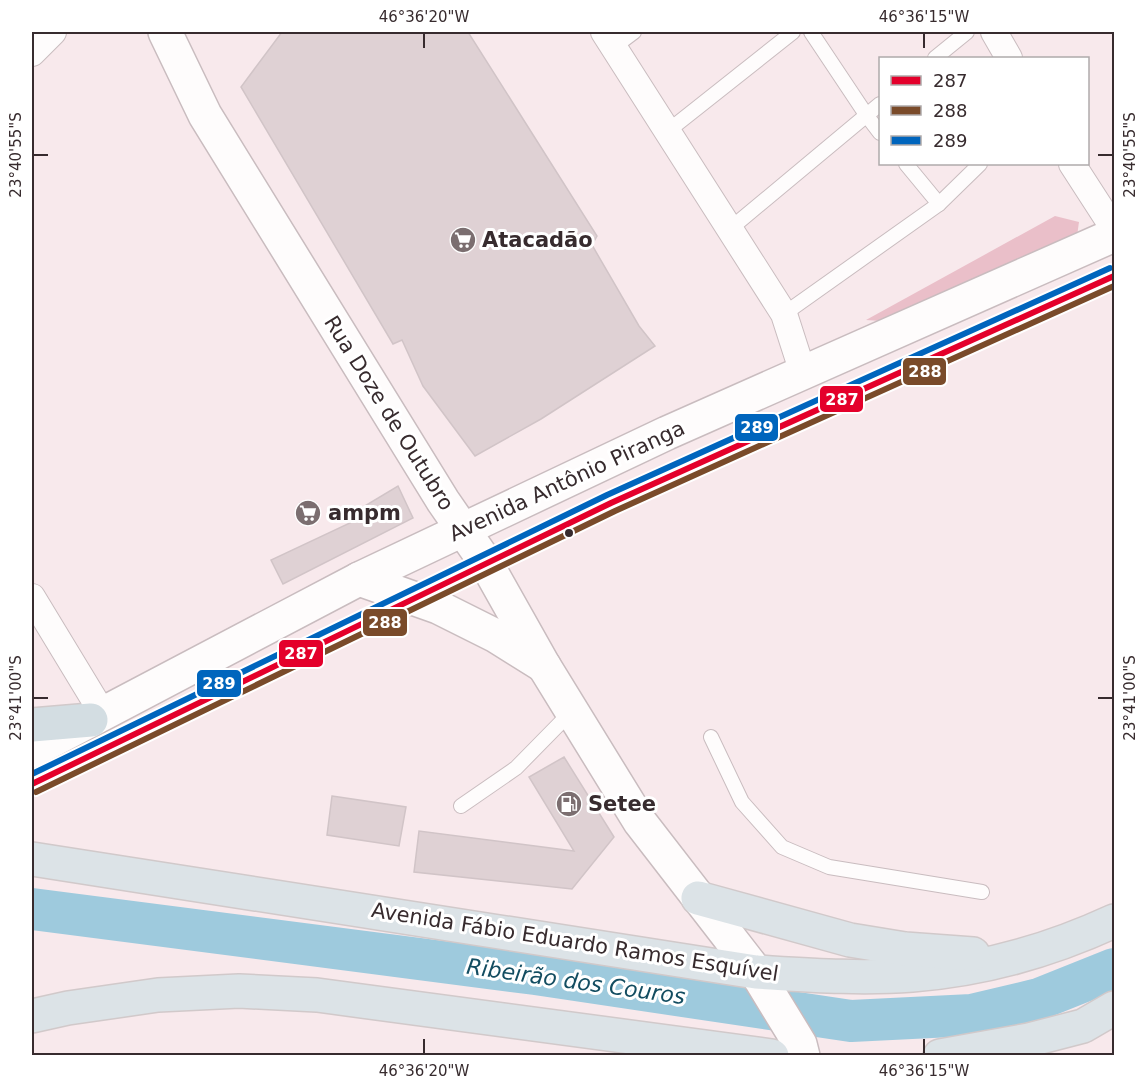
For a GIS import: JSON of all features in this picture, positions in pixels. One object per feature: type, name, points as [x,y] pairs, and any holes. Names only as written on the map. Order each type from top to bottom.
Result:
[{"type":"highway","points":[[32,725],[97,717]]},
{"type":"highway","name":"Avenida Fábio Eduardo Ramos Esquível","points":[[32,859],[760,979],[910,975],[964,969],[1017,957],[1114,921]]},
{"type":"highway","points":[[698,898],[850,940],[905,949],[1017,957]]},
{"type":"highway","points":[[32,1016],[68,1008],[158,995],[239,991],[316,995],[792,1052]]},
{"type":"highway","points":[[1025,1056],[1114,1008]]},
{"type":"highway","points":[[940,1056],[1029,1040],[1083,1026]]},
{"type":"main road","name":"Rua Doze de Outubro","points":[[165,32],[205,115],[462,531],[486,563],[544,666],[640,822],[760,979],[792,1052]]},
{"type":"main road","name":"Avenida Antônio Piranga","points":[[32,751],[359,579],[667,433],[1114,235]]},
{"type":"main road","points":[[359,579],[438,607],[496,636],[544,666]]},
{"type":"street","points":[[32,53],[53,32]]},
{"type":"street","points":[[994,32],[1008,57]]},
{"type":"street","points":[[609,40],[784,314],[804,373]]},
{"type":"street","points":[[1073,165],[1114,229]]},
{"type":"street","points":[[32,597],[97,717]]},
{"type":"lane","points":[[609,40],[634,32]]},
{"type":"lane","points":[[668,131],[793,32]]},
{"type":"lane","points":[[811,32],[879,132]]},
{"type":"lane","points":[[936,57],[967,32]]},
{"type":"lane","points":[[730,229],[879,105]]},
{"type":"lane","points":[[907,165],[939,204]]},
{"type":"lane","points":[[784,314],[939,204],[979,165]]},
{"type":"lane","points":[[32,784],[611,503],[1114,276]]},
{"type":"lane","points":[[461,806],[516,768],[572,711]]},
{"type":"lane","points":[[711,736],[742,802],[782,847],[829,867],[982,892]]},
{"type":"shaded area","points":[[1055,216],[1079,222],[1077,236],[881,321],[866,320]]},
{"type":"building","name":"Atacadão","points":[[282,32],[468,32],[597,236],[592,245],[639,326],[655,346],[541,419],[475,456],[423,386],[402,340],[393,344],[241,87]]},
{"type":"building","points":[[398,486],[413,518],[283,584],[271,560],[367,515],[363,507]]},
{"type":"building","name":"Setee","points":[[564,757],[614,837],[572,889],[414,872],[419,831],[574,851],[529,777]]},
{"type":"building","points":[[332,796],[406,807],[399,846],[327,835]]},
{"type":"waterway","name":"Ribeirão dos Couros","points":[[32,909],[535,974],[851,1021],[972,1015],[1039,999],[1114,969]]},
{"type":"transit line","name":"289","points":[[32,774],[607,495],[1110,268]]},
{"type":"transit line","name":"287","points":[[32,784],[611,503],[1114,276]]},
{"type":"transit line","name":"288","points":[[36,792],[615,511],[1114,286]]},
{"type":"place","name":"Atacadão","points":[[463,240]]},
{"type":"place","name":"ampm","points":[[308,513]]},
{"type":"place","name":"Setee","points":[[569,804]]}]
